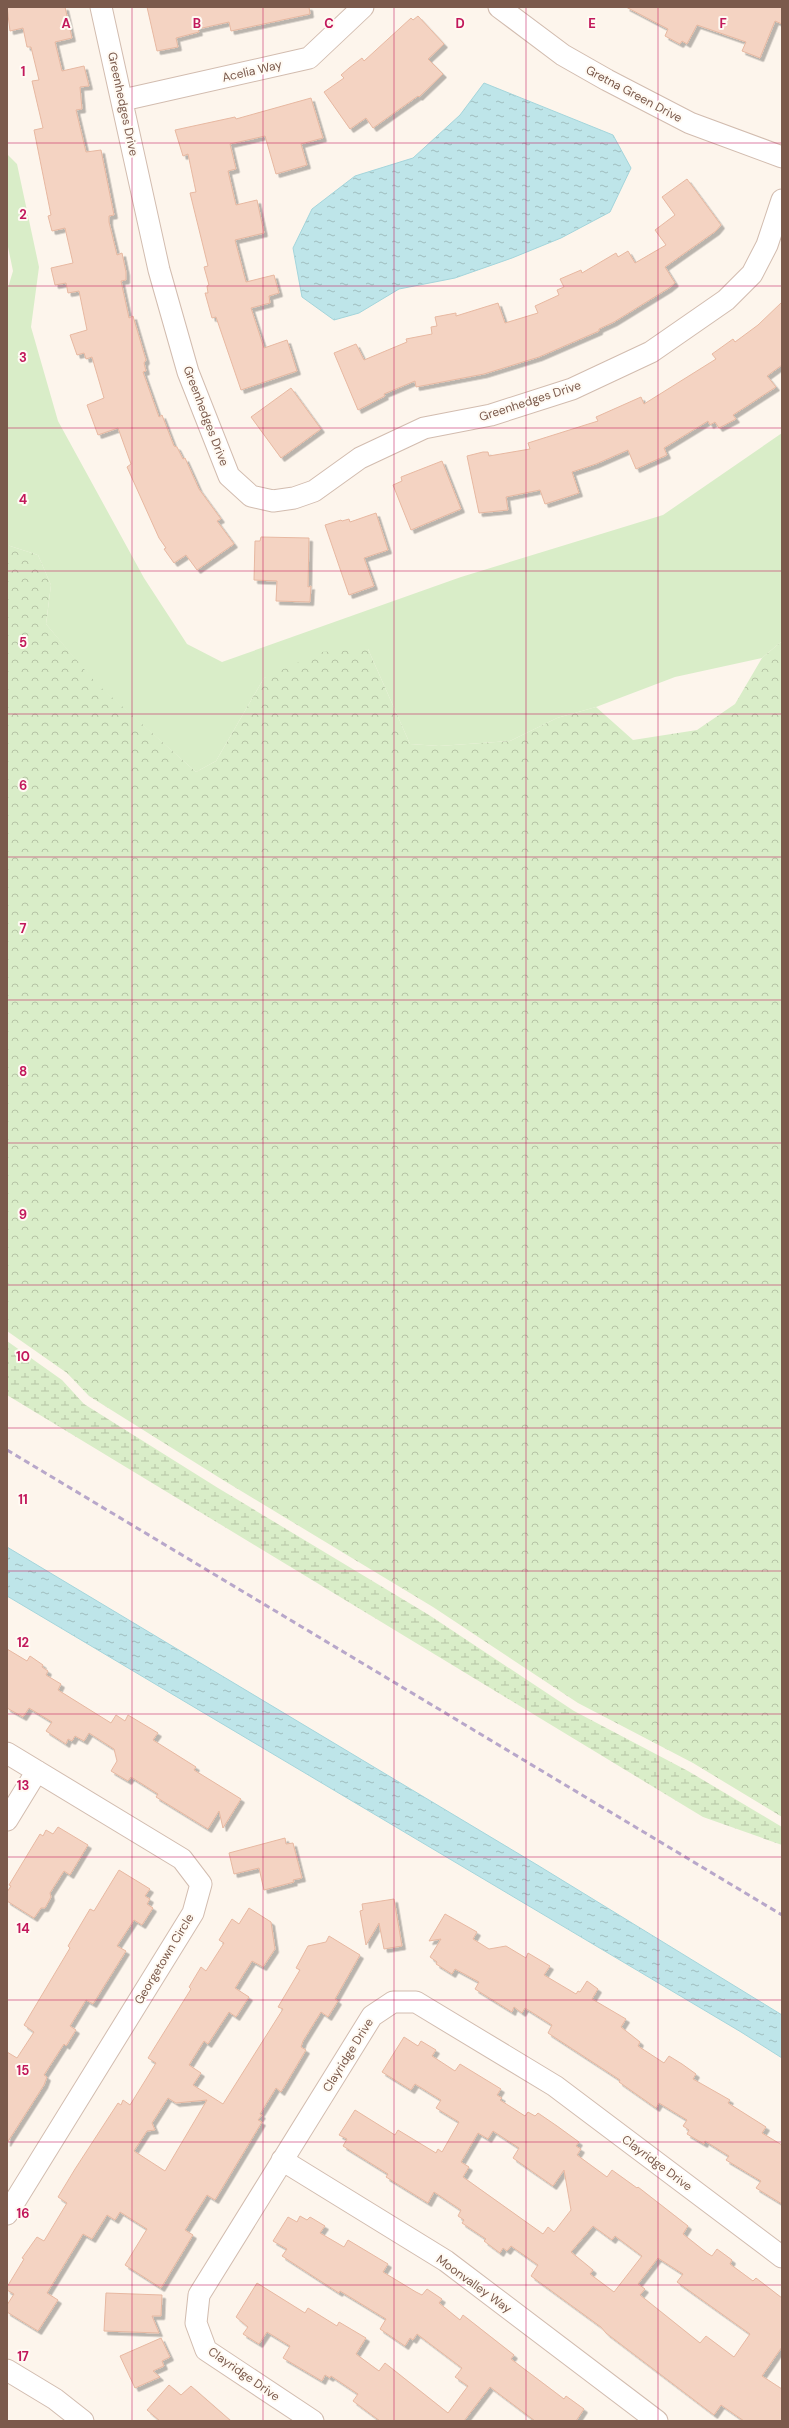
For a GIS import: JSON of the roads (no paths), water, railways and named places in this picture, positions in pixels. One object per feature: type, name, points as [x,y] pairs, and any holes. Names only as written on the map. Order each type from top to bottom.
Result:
[{"type":"street","name":"Greenhedges Drive","points":[[101,7],[123,100],[159,270],[188,372],[229,476],[251,496],[273,501],[294,498],[314,491],[360,458],[424,428],[491,416],[572,389],[651,352],[726,300],[752,274],[768,244],[782,200]]},
{"type":"street","name":"Acelia Way","points":[[123,100],[309,58],[363,7]]},
{"type":"street","name":"Gretna Green Drive","points":[[499,7],[563,55],[607,80],[690,123],[782,157]]},
{"type":"street","name":"Georgetown Circle","points":[[7,1753],[182,1860],[201,1884],[193,1913],[8,2212]]},
{"type":"street","points":[[7,1820],[37,1771]]},
{"type":"street","name":"Clayridge Drive","points":[[313,2421],[206,2350],[196,2323],[199,2295],[372,2016],[393,2002],[416,2002],[555,2086],[782,2257]]},
{"type":"street","name":"Moonvalley Way","points":[[282,2160],[446,2261],[657,2421]]},
{"type":"street","points":[[7,2370],[55,2399],[83,2421]]},
{"type":"water","points":[[484,83],[613,135],[631,168],[610,212],[561,238],[512,258],[455,278],[399,289],[359,313],[334,320],[302,297],[293,248],[312,209],[355,176],[413,158],[460,115]]},
{"type":"water","points":[[7,1547],[539,1866],[782,2015],[782,2058],[741,2032],[7,1596]]},
{"type":"railway","points":[[7,1450],[782,1915]]}]
